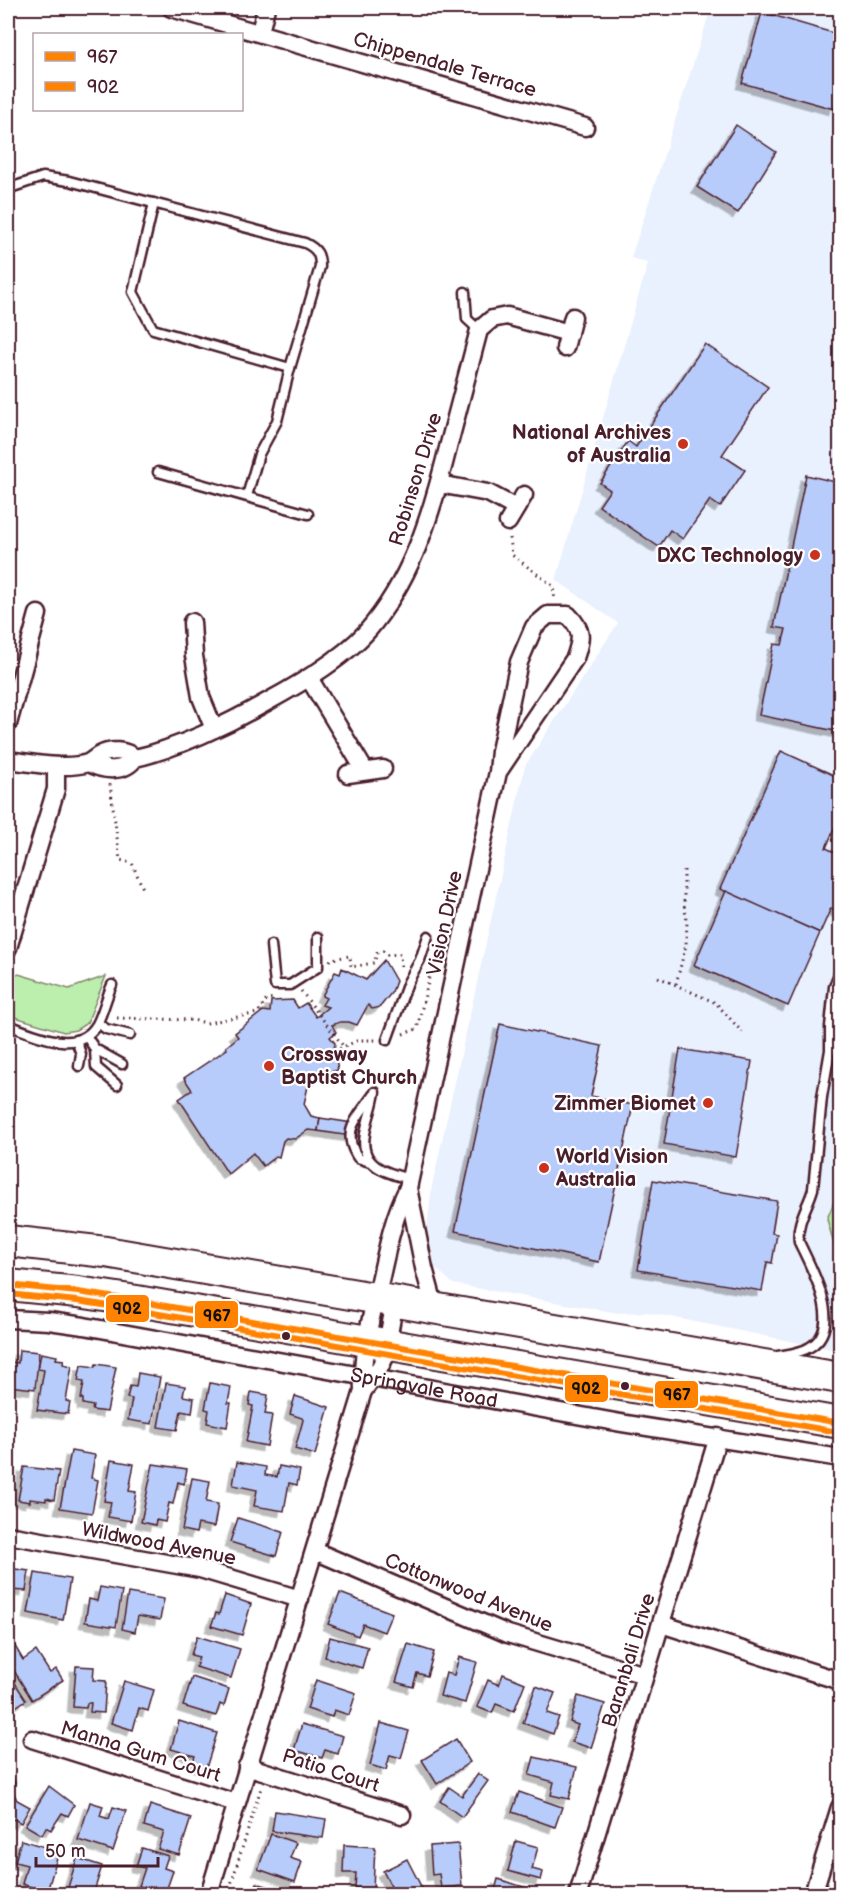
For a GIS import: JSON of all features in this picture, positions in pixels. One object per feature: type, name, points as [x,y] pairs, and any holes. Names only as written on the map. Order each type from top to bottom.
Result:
[{"type":"highway","points":[[8,1241],[106,1252],[840,1378]]},
{"type":"highway","name":"Springvale Road","points":[[8,1285],[126,1300],[840,1423]]},
{"type":"street","name":"Chippendale Terrace","points":[[171,8],[585,127]]},
{"type":"street","points":[[260,32],[266,8]]},
{"type":"street","points":[[485,324],[507,316],[569,332]]},
{"type":"street","name":"Robinson Drive","points":[[8,760],[56,765],[89,763],[99,768],[116,768],[132,763],[135,758],[151,754],[234,720],[309,678],[373,625],[395,592],[417,552],[485,324]]},
{"type":"street","points":[[439,484],[488,493],[516,508]]},
{"type":"street","points":[[8,724],[38,614]]},
{"type":"street","name":"Vision Drive","points":[[209,1894],[377,1343],[399,1204],[409,1183],[498,772],[500,751],[519,662],[534,627],[549,615],[568,615],[578,625],[581,642],[575,658],[498,772]]},
{"type":"street","points":[[192,622],[194,656],[201,697],[214,729]]},
{"type":"street","points":[[309,678],[356,772],[383,769]]},
{"type":"street","points":[[8,948],[56,789],[56,765]]},
{"type":"street","name":"Vision Drive","points":[[409,1183],[424,1268],[435,1308]]},
{"type":"street","name":"Springvale Road","points":[[8,1319],[84,1326],[366,1382],[840,1458]]},
{"type":"street","name":"Baranbali Drive","points":[[578,1894],[718,1437]]},
{"type":"street","name":"Wildwood Avenue","points":[[8,1534],[200,1569],[300,1599]]},
{"type":"street","name":"Cottonwood Avenue","points":[[315,1551],[508,1634],[645,1675]]},
{"type":"street","points":[[661,1624],[840,1680]]},
{"type":"street","name":"Manna Gum Court","points":[[32,1739],[236,1803]]},
{"type":"street","name":"Patio Court","points":[[247,1766],[402,1815]]},
{"type":"street","points":[[813,1894],[840,1807]]},
{"type":"lane","points":[[8,191],[13,187],[43,177],[69,181],[305,243],[315,248],[320,257],[320,267],[277,421],[259,454],[246,496]]},
{"type":"lane","points":[[154,203],[133,292],[153,329],[290,368]]},
{"type":"lane","points":[[465,292],[467,319],[485,324]]},
{"type":"lane","points":[[158,472],[308,514]]},
{"type":"lane","points":[[387,1040],[428,936]]},
{"type":"lane","points":[[271,945],[275,985],[290,985],[318,967],[318,937]]},
{"type":"lane","points":[[749,1362],[799,1352],[812,1346],[822,1332],[825,1315],[824,1300],[799,1242],[798,1231],[800,1219],[809,1203],[813,1189],[822,1097],[830,1050],[834,987],[840,971]]},
{"type":"lane","points":[[8,1025],[62,1042],[76,1040],[86,1036],[98,1023],[112,985]]},
{"type":"lane","points":[[98,1023],[106,1029],[130,1035]]},
{"type":"lane","points":[[86,1036],[95,1049],[122,1064]]},
{"type":"lane","points":[[76,1040],[81,1054],[80,1066]]},
{"type":"lane","points":[[95,1049],[96,1067],[117,1084]]},
{"type":"lane","points":[[370,1162],[364,1135],[373,1108],[375,1092],[355,1119],[350,1141],[358,1158],[409,1183]]},
{"type":"path","points":[[516,508],[512,555],[553,586],[556,614]]},
{"type":"path","points":[[110,777],[120,860],[132,863],[144,891]]},
{"type":"path","points":[[676,984],[686,945],[684,867]]},
{"type":"path","points":[[330,965],[331,959],[350,957],[351,967],[374,963],[378,953],[383,951],[387,955],[400,954],[401,972]]},
{"type":"path","points":[[658,977],[716,1003],[742,1032]]},
{"type":"path","points":[[293,996],[301,991],[344,1047]]},
{"type":"path","points":[[164,1019],[207,1023],[258,1013],[267,999],[284,997]]},
{"type":"path","points":[[228,1894],[262,1786]]},
{"type":"shaded area","points":[[711,8],[840,8],[840,188],[831,216],[840,219],[840,1351],[646,1312],[618,1313],[453,1284],[435,1267],[427,1227],[432,1186],[525,766],[618,623],[556,580],[648,263],[631,258]]},
{"type":"green space","points":[[8,971],[69,989],[106,976],[87,1023],[76,1030],[64,1032],[8,1015]]},
{"type":"green space","points":[[840,1187],[840,1266],[827,1219]]},
{"type":"building","points":[[762,12],[840,35],[840,85],[834,109],[742,83]]},
{"type":"building","points":[[736,125],[776,152],[738,213],[697,187]]},
{"type":"building","name":"National Archives of Australia","points":[[705,344],[768,387],[722,455],[745,470],[720,507],[710,500],[683,539],[670,530],[659,547],[599,506],[610,490],[600,483],[628,441],[636,447]]},
{"type":"building","name":"DXC Technology","points":[[806,475],[840,483],[840,732],[759,715],[774,644],[782,645],[786,629],[774,627]]},
{"type":"building","points":[[781,751],[840,778],[840,815],[826,848],[840,855],[840,912],[831,908],[820,933],[720,889]]},
{"type":"building","points":[[726,891],[820,933],[788,1006],[694,965]]},
{"type":"building","name":"Crossway Baptist Church","points":[[384,960],[396,981],[392,992],[380,1007],[372,1009],[368,1005],[357,1025],[340,1022],[332,1025],[336,1032],[330,1037],[335,1043],[334,1051],[338,1070],[322,1074],[309,1082],[304,1104],[311,1116],[320,1118],[318,1131],[308,1130],[295,1139],[286,1138],[279,1157],[276,1156],[263,1166],[253,1153],[228,1174],[179,1099],[192,1090],[184,1078],[227,1049],[226,1047],[238,1037],[235,1033],[263,1011],[270,1012],[271,1001],[293,1000],[298,1008],[306,1003],[316,1017],[328,1007],[322,1005],[326,998],[322,996],[335,972],[340,974],[342,968],[366,980]]},
{"type":"building","name":"World Vision Australia","points":[[500,1024],[602,1046],[591,1096],[633,1105],[599,1262],[455,1231]]},
{"type":"building","name":"Zimmer Biomet","points":[[680,1049],[752,1061],[736,1157],[664,1144]]},
{"type":"building","points":[[320,1118],[359,1124],[357,1137],[318,1131]]},
{"type":"building","points":[[653,1180],[777,1201],[772,1233],[777,1234],[772,1263],[767,1262],[762,1291],[638,1270]]},
{"type":"building","points":[[19,1350],[39,1352],[35,1389],[8,1386],[8,1362],[18,1363]]},
{"type":"building","points":[[41,1353],[57,1356],[56,1359],[64,1360],[63,1364],[72,1366],[66,1401],[70,1402],[68,1414],[37,1410],[44,1370],[38,1369]]},
{"type":"building","points":[[96,1364],[116,1367],[107,1412],[92,1410],[93,1406],[83,1404],[83,1399],[81,1399],[84,1382],[78,1381],[81,1365],[95,1367]]},
{"type":"building","points":[[138,1373],[160,1377],[152,1424],[128,1420],[132,1399],[127,1398],[130,1386],[136,1387]]},
{"type":"building","points":[[166,1383],[185,1386],[183,1396],[194,1398],[192,1413],[181,1411],[177,1430],[158,1427]]},
{"type":"building","points":[[210,1383],[231,1387],[227,1427],[207,1423],[209,1410],[205,1409]]},
{"type":"building","points":[[251,1392],[268,1395],[265,1414],[272,1415],[267,1446],[246,1442],[253,1406],[249,1405]]},
{"type":"building","points":[[295,1396],[329,1407],[315,1455],[295,1449],[303,1420],[290,1414]]},
{"type":"building","points":[[71,1451],[95,1455],[91,1478],[98,1480],[92,1513],[60,1508]]},
{"type":"building","points":[[111,1460],[134,1464],[129,1491],[136,1492],[131,1521],[108,1517],[111,1502],[104,1501]]},
{"type":"building","points":[[237,1462],[266,1467],[265,1475],[277,1477],[279,1466],[300,1470],[297,1485],[289,1483],[284,1511],[254,1506],[257,1490],[233,1485]]},
{"type":"building","points":[[153,1464],[187,1469],[184,1484],[178,1482],[173,1504],[169,1503],[165,1522],[156,1520],[155,1525],[141,1522]]},
{"type":"building","points":[[24,1467],[59,1471],[54,1500],[30,1499],[30,1502],[18,1500]]},
{"type":"building","points":[[8,1472],[15,1473],[10,1497],[8,1496]]},
{"type":"building","points":[[192,1478],[210,1481],[206,1502],[218,1504],[214,1527],[198,1524],[196,1533],[182,1530]]},
{"type":"building","points":[[238,1518],[283,1532],[276,1556],[230,1542]]},
{"type":"building","points":[[8,1568],[29,1571],[26,1591],[8,1590]]},
{"type":"building","points":[[35,1573],[70,1579],[63,1620],[28,1613]]},
{"type":"building","points":[[100,1587],[122,1591],[116,1627],[85,1622],[89,1599],[97,1601]]},
{"type":"building","points":[[128,1593],[164,1599],[160,1620],[138,1616],[135,1632],[122,1629]]},
{"type":"building","points":[[340,1593],[392,1613],[384,1632],[363,1624],[358,1636],[328,1624]]},
{"type":"building","points":[[225,1595],[251,1604],[242,1635],[211,1626],[216,1613],[219,1614]]},
{"type":"building","points":[[197,1636],[240,1649],[231,1678],[196,1667],[199,1657],[191,1655]]},
{"type":"building","points":[[330,1637],[368,1647],[362,1668],[325,1657]]},
{"type":"building","points":[[13,1643],[23,1660],[36,1651],[50,1673],[56,1669],[63,1680],[32,1700],[8,1661],[8,1647]]},
{"type":"building","points":[[408,1644],[434,1652],[427,1676],[417,1673],[413,1687],[396,1682]]},
{"type":"building","points":[[459,1657],[477,1662],[465,1703],[440,1696],[446,1673],[454,1675]]},
{"type":"building","points":[[76,1666],[94,1667],[93,1680],[106,1681],[104,1713],[90,1712],[91,1703],[87,1703],[86,1708],[73,1707]]},
{"type":"building","points":[[8,1672],[26,1700],[8,1712]]},
{"type":"building","points":[[503,1674],[525,1683],[514,1711],[496,1704],[492,1713],[477,1707],[488,1680],[499,1685]]},
{"type":"building","points":[[192,1677],[229,1689],[224,1706],[220,1704],[216,1716],[183,1706]]},
{"type":"building","points":[[316,1680],[356,1693],[349,1715],[334,1710],[332,1717],[307,1709]]},
{"type":"building","points":[[124,1681],[154,1690],[148,1711],[139,1708],[133,1730],[111,1723]]},
{"type":"building","points":[[536,1686],[555,1693],[547,1713],[559,1717],[553,1734],[523,1723]]},
{"type":"building","points":[[578,1696],[605,1704],[591,1748],[572,1742],[578,1725],[570,1722]]},
{"type":"building","points":[[179,1721],[217,1733],[206,1768],[192,1764],[195,1756],[171,1749]]},
{"type":"building","points":[[381,1723],[409,1731],[401,1758],[390,1755],[386,1770],[370,1765]]},
{"type":"building","points":[[302,1724],[343,1736],[338,1754],[325,1750],[322,1758],[294,1750]]},
{"type":"building","points":[[456,1739],[470,1762],[437,1784],[422,1760]]},
{"type":"building","points":[[534,1757],[577,1767],[569,1799],[551,1795],[554,1782],[529,1775]]},
{"type":"building","points":[[11,1772],[15,1783],[10,1785],[17,1800],[30,1807],[21,1823],[14,1819],[8,1822],[8,1774]]},
{"type":"building","points":[[478,1774],[488,1781],[462,1817],[440,1801],[449,1787],[462,1796]]},
{"type":"building","points":[[49,1786],[74,1805],[68,1816],[62,1813],[51,1830],[46,1827],[42,1835],[25,1825]]},
{"type":"building","points":[[519,1792],[562,1807],[555,1827],[512,1812]]},
{"type":"building","points":[[90,1802],[103,1806],[100,1816],[109,1819],[113,1807],[126,1811],[113,1851],[78,1840]]},
{"type":"building","points":[[150,1805],[191,1818],[179,1855],[158,1849],[164,1832],[144,1826]]},
{"type":"building","points":[[275,1811],[326,1819],[323,1838],[272,1831]]},
{"type":"building","points":[[271,1834],[296,1843],[290,1858],[302,1862],[295,1882],[258,1869]]},
{"type":"building","points":[[21,1840],[59,1851],[47,1892],[22,1884],[27,1865],[15,1862]]},
{"type":"building","points":[[516,1841],[538,1847],[532,1869],[543,1872],[541,1880],[508,1871]]},
{"type":"building","points":[[458,1844],[462,1886],[441,1888],[439,1874],[432,1875],[430,1846]]},
{"type":"building","points":[[344,1845],[375,1847],[373,1889],[355,1888],[356,1873],[343,1873]]},
{"type":"building","points":[[142,1848],[168,1856],[164,1868],[173,1871],[165,1894],[139,1886],[145,1868],[136,1866]]},
{"type":"building","points":[[77,1858],[102,1866],[94,1892],[66,1894]]},
{"type":"building","points":[[407,1859],[425,1894],[395,1894],[383,1871]]},
{"type":"building","points":[[498,1879],[537,1891],[536,1894],[494,1894]]},
{"type":"building","points":[[256,1883],[295,1894],[253,1894]]},
{"type":"transit line","name":"967","points":[[8,1285],[137,1301],[840,1423]]},
{"type":"transit line","name":"902","points":[[8,1294],[136,1310],[838,1432]]},
{"type":"place","name":"National Archives of Australia","points":[[683,444]]},
{"type":"place","name":"DXC Technology","points":[[815,555]]},
{"type":"place","name":"Crossway Baptist Church","points":[[269,1066]]},
{"type":"place","name":"Zimmer Biomet","points":[[708,1103]]},
{"type":"place","name":"World Vision Australia","points":[[544,1168]]}]
